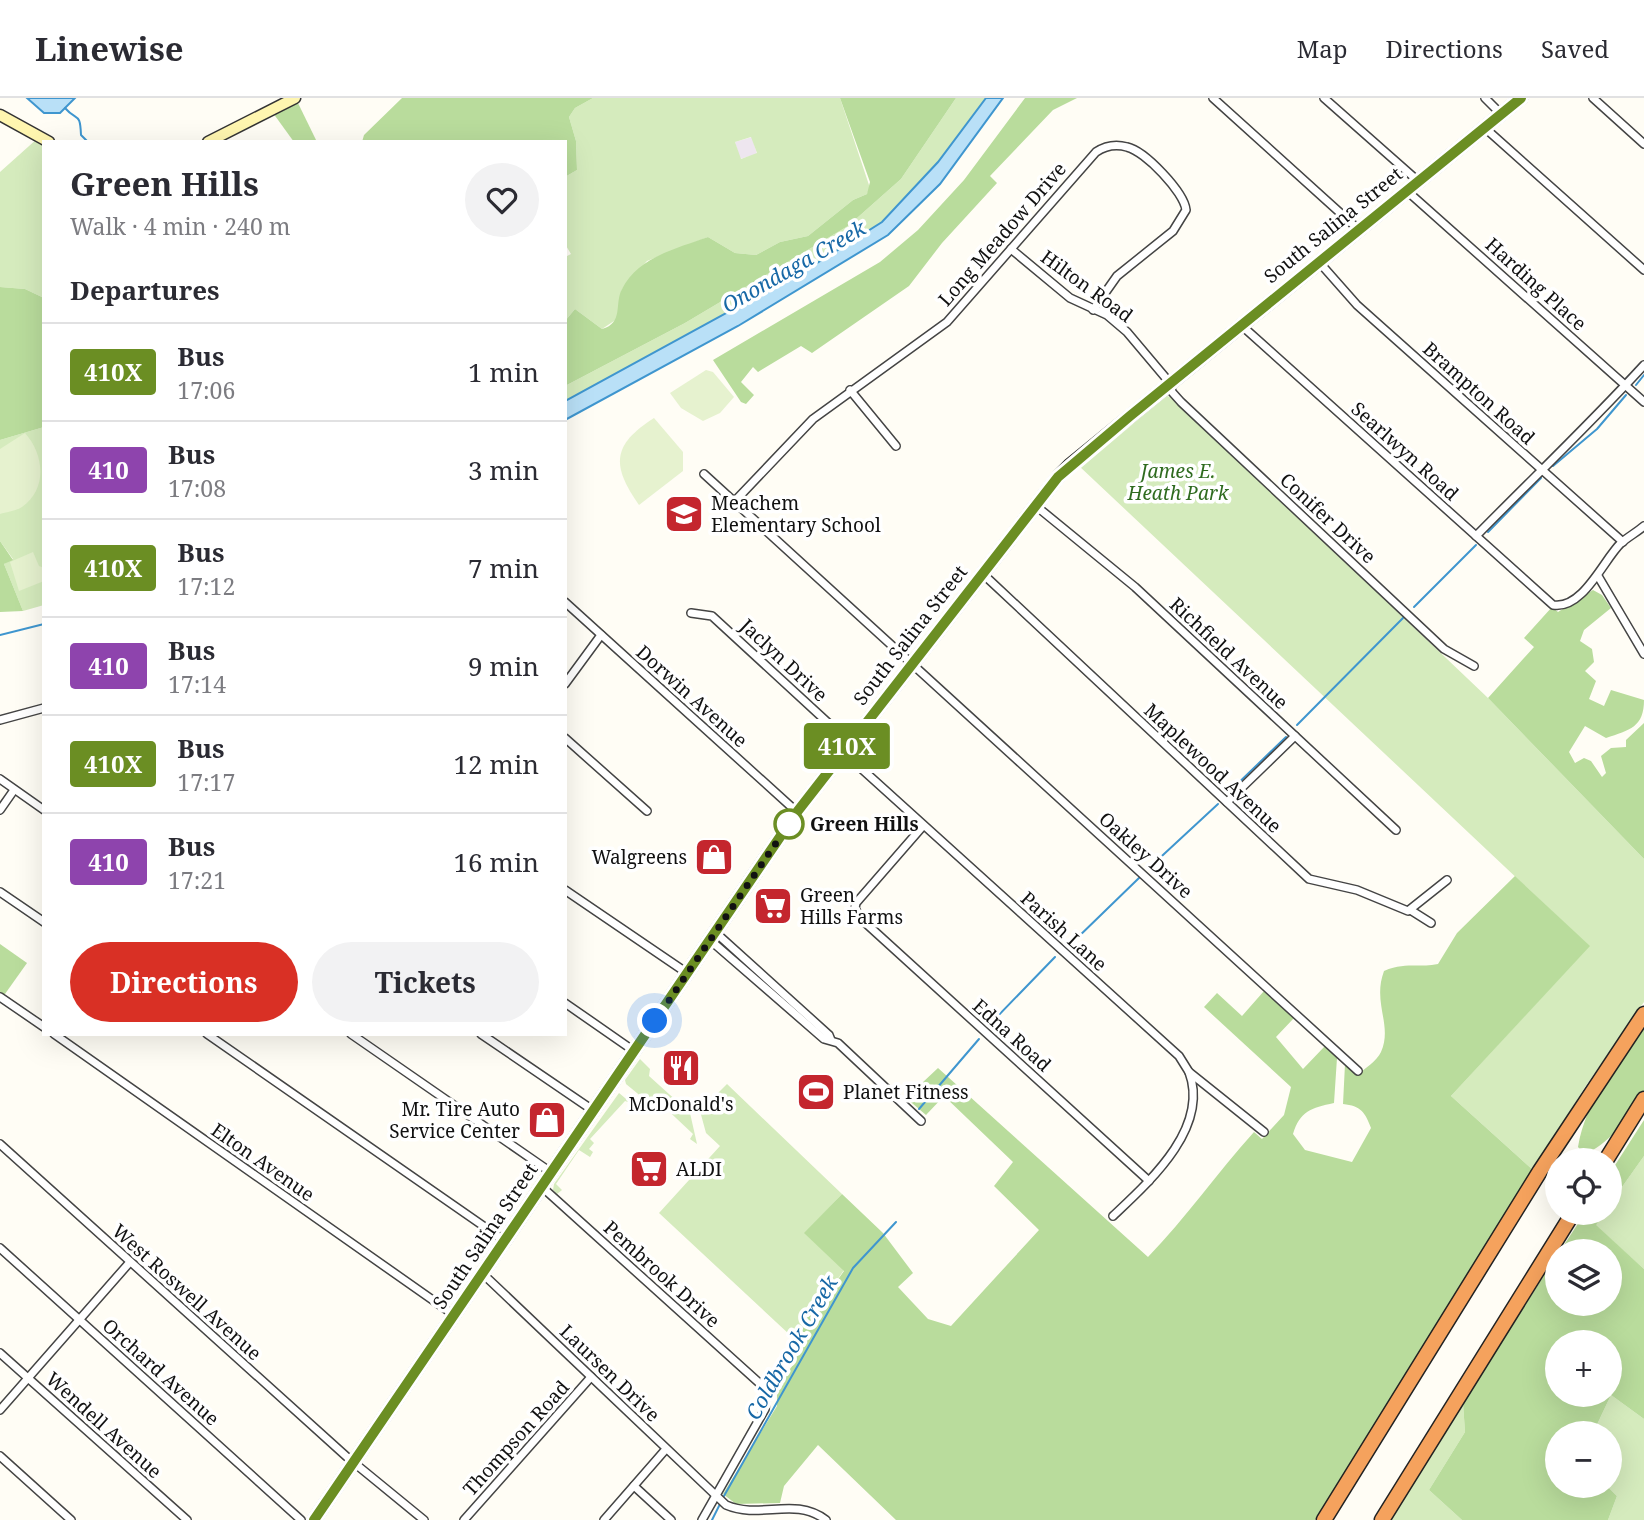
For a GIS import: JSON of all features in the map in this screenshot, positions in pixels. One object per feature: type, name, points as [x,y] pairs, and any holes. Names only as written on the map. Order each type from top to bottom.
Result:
[{"type":"highway","points":[[1324,1520],[1540,1171],[1644,1014]]},
{"type":"highway","points":[[1613,1148],[1644,1099]]},
{"type":"highway","points":[[1382,1520],[1566,1225]]},
{"type":"main road","points":[[212,140],[295,98]]},
{"type":"main road","name":"South Salina Street","points":[[314,1520],[797,812],[1070,465],[1521,98]]},
{"type":"main road","points":[[0,115],[45,140]]},
{"type":"street","points":[[1213,98],[1358,229]]},
{"type":"street","points":[[1324,98],[1418,181]]},
{"type":"street","points":[[1485,98],[1501,114]]},
{"type":"street","points":[[1593,98],[1644,144]]},
{"type":"street","points":[[1485,128],[1644,270]]},
{"type":"street","name":"Long Meadow Drive","points":[[733,503],[813,419],[947,322],[1096,152],[1107,146],[1121,146],[1143,155],[1182,197],[1186,210],[1173,231],[1117,276],[1093,310]]},
{"type":"street","name":"Harding Place","points":[[1407,191],[1644,402]]},
{"type":"street","name":"Hilton Road","points":[[1011,249],[1070,298],[1107,316],[1127,332],[1170,383]]},
{"type":"street","name":"Brampton Road","points":[[1319,262],[1357,304],[1623,542]]},
{"type":"street","name":"Searlwyn Road","points":[[1241,324],[1547,600],[1559,606],[1567,603],[1598,576]]},
{"type":"street","points":[[1476,536],[1644,365]]},
{"type":"street","name":"Conifer Drive","points":[[1170,383],[1171,392],[1181,402],[1444,649],[1475,666]]},
{"type":"street","points":[[850,390],[896,446]]},
{"type":"street","name":"Oakley Drive","points":[[704,474],[1358,1071]]},
{"type":"street","name":"Richfield Avenue","points":[[1036,506],[1102,558],[1396,830]]},
{"type":"street","points":[[1644,526],[1623,542],[1598,576],[1644,654]]},
{"type":"street","name":"Maplewood Avenue","points":[[983,573],[1309,879],[1357,890],[1412,911],[1431,923]]},
{"type":"street","name":"Dorwin Avenue","points":[[567,604],[797,812]]},
{"type":"street","name":"Jaclyn Drive","points":[[691,613],[712,616],[846,747]]},
{"type":"street","points":[[567,681],[601,635]]},
{"type":"street","points":[[0,720],[42,709]]},
{"type":"street","points":[[1227,802],[1295,736]]},
{"type":"street","points":[[567,740],[647,811]]},
{"type":"street","name":"Parish Lane","points":[[846,747],[923,826],[1179,1056],[1189,1072],[1264,1132]]},
{"type":"street","points":[[0,779],[42,809]]},
{"type":"street","points":[[0,810],[14,790]]},
{"type":"street","name":"Edna Road","points":[[923,826],[856,903],[856,911],[873,932],[1149,1181]]},
{"type":"street","points":[[1412,911],[1447,880]]},
{"type":"street","points":[[567,891],[687,973]]},
{"type":"street","points":[[0,892],[42,921]]},
{"type":"street","points":[[713,936],[822,1038],[838,1043],[921,1121]]},
{"type":"street","points":[[0,997],[42,1026]]},
{"type":"street","points":[[567,1004],[635,1051]]},
{"type":"street","name":"Elton Avenue","points":[[57,1036],[454,1315]]},
{"type":"street","points":[[210,1036],[505,1241]]},
{"type":"street","points":[[354,1036],[552,1173]]},
{"type":"street","points":[[484,1036],[594,1111]]},
{"type":"street","points":[[1113,1216],[1149,1181],[1181,1138],[1194,1101],[1189,1072]]},
{"type":"street","name":"West Roswell Avenue","points":[[0,1144],[354,1462],[424,1520]]},
{"type":"street","name":"Pembrook Drive","points":[[542,1187],[767,1390],[765,1409],[715,1496]]},
{"type":"street","name":"Orchard Avenue","points":[[0,1248],[301,1520]]},
{"type":"street","points":[[0,1410],[130,1262]]},
{"type":"street","name":"Laursen Drive","points":[[482,1274],[715,1496],[738,1511],[806,1508],[826,1520]]},
{"type":"street","name":"Wendell Avenue","points":[[0,1353],[187,1520]]},
{"type":"street","name":"Thompson Road","points":[[464,1520],[591,1377]]},
{"type":"street","points":[[604,1520],[666,1449]]},
{"type":"street","points":[[0,1456],[71,1520]]},
{"type":"street","points":[[634,1486],[671,1520]]},
{"type":"street","points":[[702,1520],[715,1496]]},
{"type":"shaded area","points":[[752,137],[757,154],[740,159],[735,142]]},
{"type":"green space","points":[[402,98],[593,98],[575,108],[569,117],[576,141],[577,170],[567,176],[567,140],[363,140],[364,135]]},
{"type":"green space","points":[[593,98],[840,98],[870,188],[867,194],[853,200],[808,236],[780,242],[756,255],[735,253],[708,237],[647,261],[622,289],[617,319],[602,329],[575,309],[567,319],[567,256],[571,254],[567,247],[567,176],[577,170],[576,141],[569,117],[575,108]],"holes":[[[751,137],[757,153],[741,159],[735,142]]]},
{"type":"green space","points":[[840,98],[956,98],[901,179],[848,226],[685,323],[567,385],[567,319],[575,309],[602,329],[609,326],[616,318],[622,289],[629,278],[648,261],[708,237],[735,253],[756,255],[780,242],[808,236],[853,200],[867,194],[870,182]]},
{"type":"green space","points":[[956,98],[986,98],[938,162],[882,222],[814,265],[567,400],[567,385],[685,323],[848,226],[901,179]]},
{"type":"green space","points":[[1025,98],[1077,98],[1053,110],[990,176],[997,183],[942,243],[909,286],[812,353],[801,346],[758,372],[753,367],[741,382],[754,395],[746,404],[741,402],[713,360],[880,262],[918,230],[964,180]]},
{"type":"green space","points":[[297,101],[316,140],[293,140],[273,113]]},
{"type":"green space","points":[[38,138],[42,141],[42,297],[25,289],[0,287],[0,172]]},
{"type":"green space","points":[[0,287],[25,289],[42,297],[42,428],[0,440]]},
{"type":"green space","points":[[706,370],[713,372],[734,397],[720,413],[703,421],[681,408],[670,393]]},
{"type":"green space","name":"James E. Heath Park","points":[[1164,395],[1173,398],[1488,698],[1644,859],[1644,1002],[1585,1087],[1533,1170],[1451,1096],[1589,946],[1078,465]]},
{"type":"green space","points":[[654,418],[683,452],[683,471],[639,505],[624,478],[620,457],[630,437]]},
{"type":"green space","points":[[42,428],[42,606],[23,611],[4,564],[13,559],[0,541],[0,440]]},
{"type":"green space","points":[[25,433],[39,461],[36,491],[22,507],[0,514],[0,449]]},
{"type":"green space","points":[[0,541],[13,560],[4,564],[23,611],[0,612]]},
{"type":"green space","points":[[33,552],[42,567],[42,582],[19,591],[10,562]]},
{"type":"green space","points":[[1593,590],[1602,595],[1611,608],[1584,630],[1580,641],[1592,649],[1594,662],[1585,671],[1596,681],[1589,699],[1604,706],[1611,690],[1644,700],[1643,709],[1634,726],[1606,738],[1585,726],[1569,752],[1575,763],[1584,758],[1591,761],[1602,777],[1606,773],[1601,756],[1611,748],[1626,747],[1626,740],[1644,723],[1644,859],[1488,698],[1534,647],[1524,638],[1552,607],[1558,612]]},
{"type":"green space","points":[[1515,876],[1590,946],[1451,1096],[1533,1170],[1315,1520],[896,1520],[818,1445],[784,1486],[780,1503],[736,1504],[723,1494],[777,1406],[777,1386],[793,1365],[790,1335],[824,1299],[844,1271],[804,1233],[842,1194],[883,1233],[913,1273],[898,1287],[928,1319],[951,1326],[1039,1230],[994,1186],[1013,1162],[944,1096],[926,1115],[906,1098],[938,1068],[1148,1257],[1254,1132],[1262,1139],[1284,1115],[1291,1087],[1204,1007],[1217,993],[1242,1016],[1264,991],[1294,1018],[1276,1037],[1303,1069],[1325,1046],[1337,1058],[1334,1103],[1303,1115],[1293,1134],[1305,1150],[1352,1162],[1371,1128],[1362,1111],[1343,1104],[1345,1064],[1357,1075],[1381,1052],[1385,1032],[1380,993],[1384,971],[1438,964],[1457,933]]},
{"type":"green space","points":[[0,944],[27,963],[0,1001]]},
{"type":"green space","points":[[1644,1023],[1644,1090],[1640,1099],[1627,1118],[1602,1144],[1596,1148],[1579,1148],[1588,1113],[1613,1067]]},
{"type":"green space","points":[[640,1059],[650,1069],[649,1076],[690,1113],[697,1144],[690,1139],[693,1134],[659,1102],[654,1107],[626,1084],[625,1080]]},
{"type":"green space","points":[[727,1084],[842,1194],[805,1233],[844,1270],[824,1299],[790,1335],[659,1213],[720,1146],[706,1133],[700,1111]]},
{"type":"green space","points":[[619,1093],[631,1103],[625,1101],[590,1139],[594,1143],[589,1149],[593,1152],[590,1157],[579,1150],[556,1184],[562,1190],[557,1194],[553,1190],[554,1184]]},
{"type":"green space","points":[[1644,1120],[1644,1156],[1622,1187],[1622,1154]]},
{"type":"green space","points":[[1644,1156],[1644,1269],[1622,1249],[1622,1239],[1611,1239],[1595,1225],[1622,1225],[1622,1187]]},
{"type":"green space","points":[[1577,1225],[1596,1225],[1611,1239],[1568,1239]]},
{"type":"green space","points":[[1622,1249],[1644,1269],[1644,1419],[1622,1403],[1622,1330],[1545,1330],[1545,1407],[1605,1407],[1599,1421],[1545,1421],[1545,1498],[1616,1498],[1608,1520],[1462,1520],[1429,1490],[1465,1432],[1463,1403],[1545,1274],[1545,1316],[1622,1316]]},
{"type":"green space","points":[[1463,1403],[1465,1432],[1429,1490],[1462,1520],[1391,1520]]},
{"type":"green space","points":[[1622,1403],[1644,1419],[1644,1520],[1608,1520],[1616,1498],[1622,1498],[1622,1421],[1599,1421],[1605,1407],[1622,1407]]},
{"type":"water","points":[[27,98],[75,98],[60,113],[44,113]]},
{"type":"water","points":[[986,98],[1003,98],[940,184],[888,235],[738,326],[567,419],[567,400],[814,265],[882,222],[938,162]]},
{"type":"waterway","points":[[65,108],[79,120],[81,135],[86,140]]},
{"type":"waterway","name":"Coldbrook Creek","points":[[1636,385],[1644,375]]},
{"type":"waterway","name":"Coldbrook Creek","points":[[1553,466],[1597,429],[1626,395]]},
{"type":"waterway","name":"Coldbrook Creek","points":[[1488,532],[1541,478]]},
{"type":"waterway","name":"Coldbrook Creek","points":[[1414,607],[1476,545]]},
{"type":"waterway","name":"Coldbrook Creek","points":[[1297,725],[1403,618]]},
{"type":"waterway","name":"Onondaga Creek","points":[[0,635],[42,624]]},
{"type":"waterway","name":"Coldbrook Creek","points":[[1229,792],[1286,737]]},
{"type":"waterway","name":"Coldbrook Creek","points":[[1150,867],[1218,804]]},
{"type":"waterway","name":"Coldbrook Creek","points":[[1072,943],[1140,877]]},
{"type":"waterway","name":"Coldbrook Creek","points":[[991,1023],[1055,957]]},
{"type":"waterway","name":"Coldbrook Creek","points":[[919,1109],[979,1039]]},
{"type":"waterway","name":"Coldbrook Creek","points":[[724,1496],[853,1268],[896,1222]]},
{"type":"waterway","name":"Coldbrook Creek","points":[[712,1520],[720,1504]]},
{"type":"bus line","name":"410X","points":[[314,1520],[797,812],[1058,477],[1521,98]]},
{"type":"place","name":"Meachem Elementary School","points":[[684,514]]},
{"type":"place","name":"Green Hills","points":[[789,824]]},
{"type":"place","name":"Walgreens","points":[[714,857]]},
{"type":"place","name":"Green Hills Farms","points":[[773,906]]},
{"type":"place","name":"McDonald's","points":[[681,1068]]},
{"type":"place","name":"Planet Fitness","points":[[816,1092]]},
{"type":"place","name":"Mr. Tire Auto Service Center","points":[[547,1120]]},
{"type":"place","name":"ALDI","points":[[649,1169]]},
{"type":"route","points":[[655,1021],[789,824]]}]
